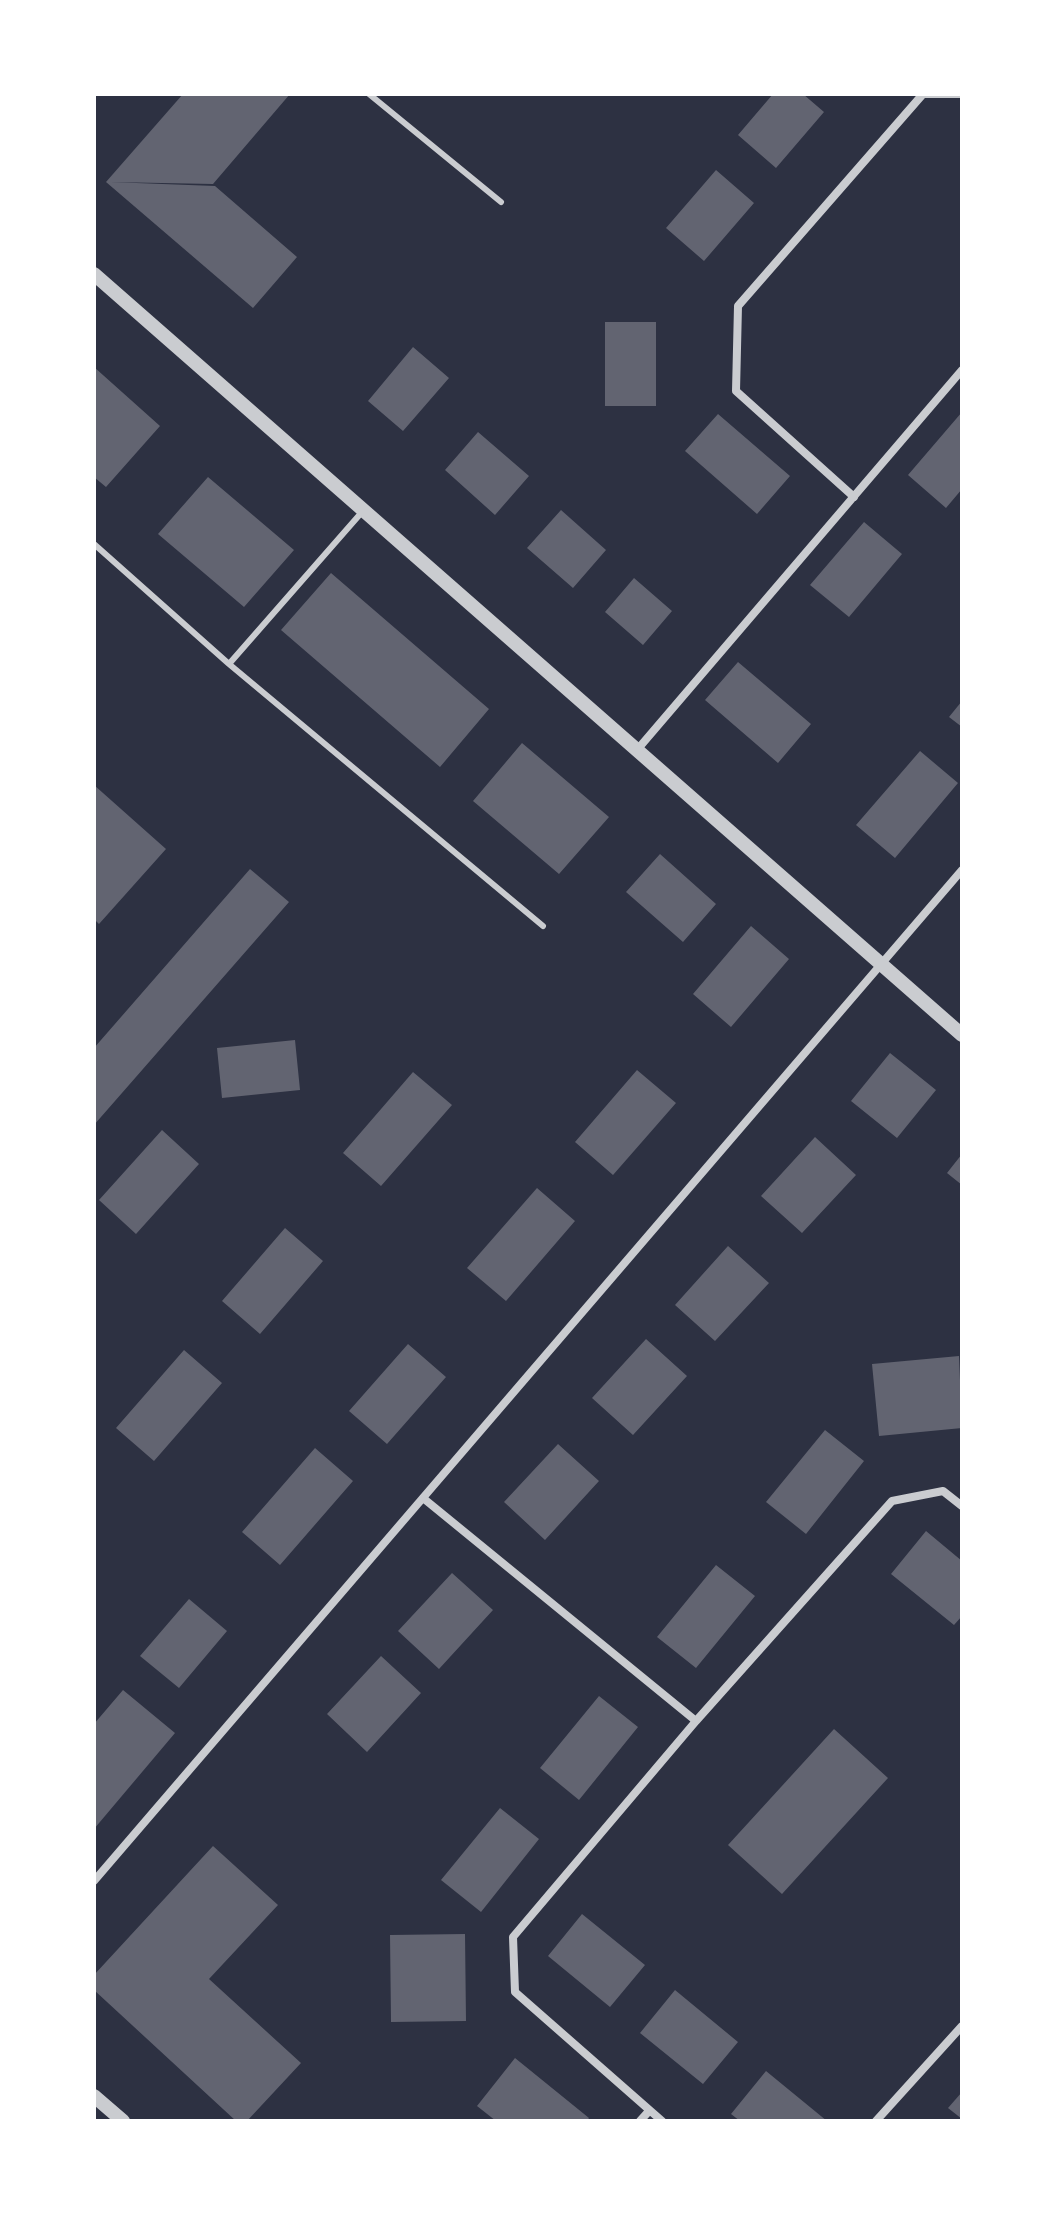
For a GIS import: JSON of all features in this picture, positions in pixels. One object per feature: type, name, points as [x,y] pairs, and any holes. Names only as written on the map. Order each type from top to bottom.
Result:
[{"type":"street","points":[[854,497],[736,391],[738,306],[923,94],[962,94]]},
{"type":"street","points":[[94,274],[962,1035]]},
{"type":"street","points":[[637,750],[962,370]]},
{"type":"street","points":[[94,1881],[962,870]]},
{"type":"street","points":[[662,2121],[515,1992],[513,1937],[696,1721],[892,1501],[943,1491],[962,1506]]},
{"type":"street","points":[[423,1498],[696,1721]]},
{"type":"street","points":[[876,2121],[962,2026]]},
{"type":"street","points":[[94,2096],[123,2121]]},
{"type":"street","points":[[640,2121],[649,2111]]},
{"type":"lane","points":[[369,94],[501,202]]},
{"type":"lane","points":[[229,664],[362,512]]},
{"type":"lane","points":[[94,544],[229,664],[543,926]]},
{"type":"building","points":[[183,94],[290,94],[213,184],[110,182],[215,186],[297,257],[253,308],[106,182]]},
{"type":"building","points":[[773,94],[803,94],[824,112],[776,168],[738,135]]},
{"type":"building","points":[[716,170],[754,203],[704,261],[666,228]]},
{"type":"building","points":[[605,322],[656,322],[656,406],[605,406]]},
{"type":"building","points":[[413,347],[449,378],[403,431],[368,401]]},
{"type":"building","points":[[94,367],[160,426],[106,487],[94,477]]},
{"type":"building","points":[[962,412],[962,489],[946,508],[908,475]]},
{"type":"building","points":[[718,414],[790,476],[757,514],[685,451]]},
{"type":"building","points":[[478,432],[529,476],[495,515],[445,470]]},
{"type":"building","points":[[208,477],[294,550],[244,607],[158,534]]},
{"type":"building","points":[[561,510],[606,550],[573,588],[527,548]]},
{"type":"building","points":[[864,522],[902,554],[849,617],[810,585]]},
{"type":"building","points":[[331,573],[489,709],[440,767],[281,630]]},
{"type":"building","points":[[634,578],[672,611],[643,645],[605,612]]},
{"type":"building","points":[[738,662],[811,724],[778,763],[705,700]]},
{"type":"building","points":[[962,701],[962,727],[949,717]]},
{"type":"building","points":[[522,743],[609,817],[559,874],[473,801]]},
{"type":"building","points":[[920,751],[958,783],[895,858],[856,825]]},
{"type":"building","points":[[94,785],[166,849],[99,924],[94,919]]},
{"type":"building","points":[[660,854],[716,904],[683,942],[626,892]]},
{"type":"building","points":[[250,869],[289,902],[94,1125],[94,1048]]},
{"type":"building","points":[[751,926],[789,959],[731,1027],[693,994]]},
{"type":"building","points":[[295,1040],[300,1090],[222,1098],[217,1048]]},
{"type":"building","points":[[890,1053],[936,1090],[897,1138],[851,1101]]},
{"type":"building","points":[[637,1070],[676,1103],[613,1175],[575,1142]]},
{"type":"building","points":[[413,1072],[452,1105],[381,1186],[343,1153]]},
{"type":"building","points":[[162,1130],[199,1164],[136,1234],[99,1200]]},
{"type":"building","points":[[815,1137],[856,1175],[802,1233],[761,1196]]},
{"type":"building","points":[[962,1154],[962,1185],[947,1173]]},
{"type":"building","points":[[537,1188],[575,1221],[506,1301],[467,1268]]},
{"type":"building","points":[[285,1228],[323,1261],[260,1334],[222,1301]]},
{"type":"building","points":[[728,1246],[769,1283],[715,1341],[675,1305]]},
{"type":"building","points":[[646,1339],[687,1376],[633,1435],[592,1398]]},
{"type":"building","points":[[408,1344],[446,1377],[387,1444],[349,1411]]},
{"type":"building","points":[[184,1350],[222,1383],[154,1461],[116,1428]]},
{"type":"building","points":[[959,1356],[962,1428],[879,1436],[872,1364]]},
{"type":"building","points":[[825,1430],[864,1461],[806,1534],[766,1502]]},
{"type":"building","points":[[558,1444],[599,1481],[545,1540],[504,1502]]},
{"type":"building","points":[[315,1448],[353,1481],[280,1565],[242,1532]]},
{"type":"building","points":[[926,1531],[962,1561],[962,1616],[954,1625],[891,1574]]},
{"type":"building","points":[[716,1565],[755,1596],[696,1668],[657,1637]]},
{"type":"building","points":[[452,1573],[493,1610],[439,1669],[398,1631]]},
{"type":"building","points":[[189,1599],[227,1631],[179,1688],[140,1656]]},
{"type":"building","points":[[381,1656],[421,1693],[367,1752],[327,1714]]},
{"type":"building","points":[[123,1690],[175,1733],[94,1829],[94,1724]]},
{"type":"building","points":[[599,1696],[638,1727],[579,1800],[540,1768]]},
{"type":"building","points":[[834,1729],[888,1778],[782,1894],[728,1845]]},
{"type":"building","points":[[500,1808],[539,1839],[481,1912],[441,1880]]},
{"type":"building","points":[[213,1846],[278,1905],[209,1979],[301,2063],[247,2121],[236,2121],[94,1990],[94,1975]]},
{"type":"building","points":[[582,1914],[645,1965],[610,2007],[548,1956]]},
{"type":"building","points":[[465,1934],[466,2021],[391,2022],[390,1935]]},
{"type":"building","points":[[675,1990],[738,2042],[703,2084],[640,2033]]},
{"type":"building","points":[[515,2058],[589,2118],[587,2121],[496,2121],[477,2106]]},
{"type":"building","points":[[766,2071],[827,2121],[740,2121],[731,2114]]},
{"type":"building","points":[[962,2092],[962,2119],[948,2108]]}]
